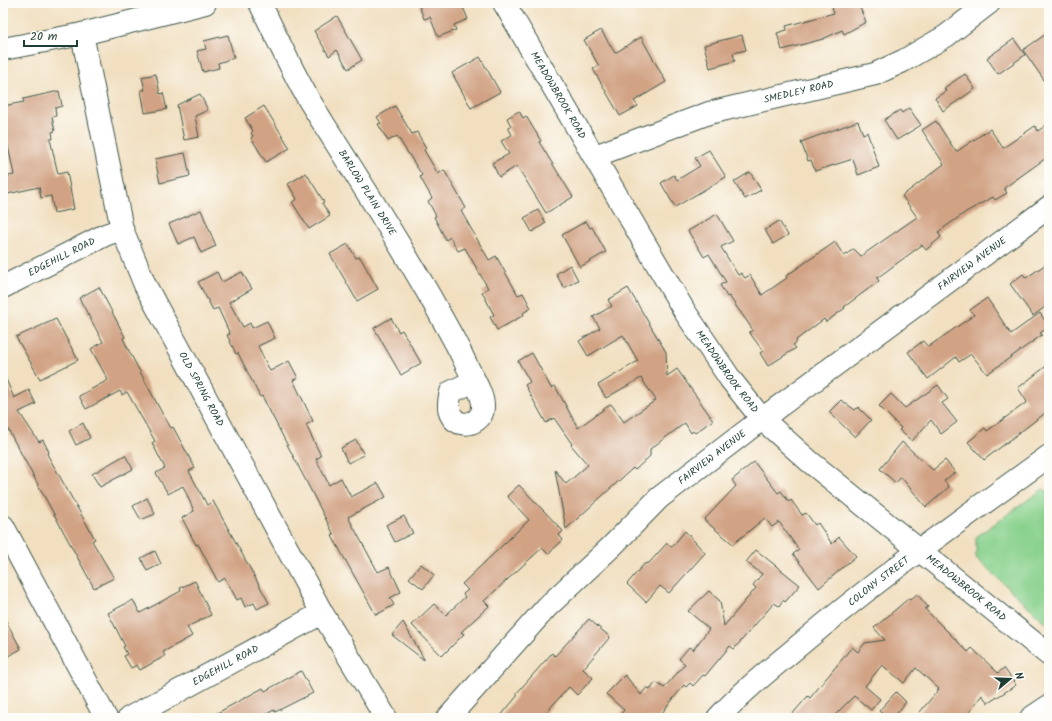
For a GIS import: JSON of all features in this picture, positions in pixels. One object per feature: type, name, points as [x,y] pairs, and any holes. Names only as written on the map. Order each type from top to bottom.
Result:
[{"type":"street","points":[[3,49],[82,34],[206,3]]},
{"type":"street","name":"BARLOW PLAIN DRIVE","points":[[260,3],[290,66],[411,261],[464,359],[474,381]]},
{"type":"street","name":"MEADOWBROOK ROAD","points":[[504,3],[685,312],[731,380],[762,419],[809,461],[920,549],[1049,655]]},
{"type":"street","name":"SMEDLEY ROAD","points":[[595,156],[709,113],[875,74],[903,61],[946,36],[989,3]]},
{"type":"street","name":"OLD SPRING ROAD","points":[[82,34],[122,229],[145,285],[322,612],[386,718]]},
{"type":"street","name":"FAIRVIEW AVENUE","points":[[448,718],[547,607],[612,546],[659,498],[762,419],[1049,207]]},
{"type":"street","name":"EDGEHILL ROAD","points":[[3,287],[105,235],[122,229]]},
{"type":"street","name":"COLONY STREET","points":[[718,718],[737,697],[850,602],[920,549],[1049,456]]},
{"type":"street","points":[[3,526],[106,718]]},
{"type":"street","name":"EDGEHILL ROAD","points":[[129,718],[322,612]]},
{"type":"street","points":[[1031,718],[1049,706]]},
{"type":"green space","points":[[1043,489],[1049,492],[1049,621],[1046,623],[976,558],[976,537]]},
{"type":"building","points":[[418,3],[463,3],[462,5],[468,19],[454,25],[456,30],[438,37],[430,17],[424,19]]},
{"type":"building","points":[[842,3],[858,3],[866,22],[844,34],[842,30],[823,39],[782,50],[777,33],[787,30],[786,26],[834,13],[832,8]]},
{"type":"building","points":[[337,16],[362,60],[348,69],[337,50],[329,56],[314,31]]},
{"type":"building","points":[[601,30],[615,53],[641,37],[666,82],[634,101],[638,106],[620,116],[593,69],[599,66],[584,40]]},
{"type":"building","points":[[1049,32],[1049,87],[1023,50]]},
{"type":"building","points":[[228,35],[234,58],[218,63],[219,68],[203,72],[197,51],[206,49],[204,41]]},
{"type":"building","points":[[742,35],[746,50],[733,53],[735,61],[710,68],[704,45]]},
{"type":"building","points":[[1014,39],[1025,55],[998,74],[987,58]]},
{"type":"building","points":[[480,57],[500,92],[471,108],[452,73]]},
{"type":"building","points":[[156,74],[160,94],[163,93],[167,109],[145,113],[141,90],[145,90],[142,77]]},
{"type":"building","points":[[965,74],[975,89],[943,111],[935,98],[946,91],[944,88]]},
{"type":"building","points":[[59,91],[62,106],[55,108],[56,116],[52,117],[55,131],[52,132],[53,139],[50,139],[58,174],[67,172],[74,209],[54,213],[51,196],[41,198],[39,187],[3,195],[3,177],[14,175],[6,136],[3,137],[3,106],[24,102],[23,99]]},
{"type":"building","points":[[200,94],[208,110],[195,116],[199,137],[184,140],[177,105]]},
{"type":"building","points":[[264,106],[290,148],[266,162],[251,138],[253,136],[251,133],[253,131],[245,118]]},
{"type":"building","points":[[395,106],[412,134],[417,132],[426,148],[424,150],[438,174],[444,170],[466,208],[461,211],[489,260],[496,256],[518,295],[523,293],[531,308],[523,313],[524,315],[497,330],[490,317],[494,315],[482,292],[488,288],[465,248],[458,251],[450,237],[446,240],[434,217],[436,216],[428,201],[432,198],[420,177],[422,175],[397,136],[388,141],[378,124],[381,123],[377,117]]},
{"type":"building","points":[[909,108],[921,125],[897,140],[884,120],[900,110],[902,113]]},
{"type":"building","points":[[519,111],[523,118],[526,116],[541,141],[539,142],[573,197],[546,213],[517,166],[499,177],[492,163],[509,154],[501,141],[512,135],[508,127],[511,126],[507,118]]},
{"type":"building","points":[[858,121],[863,134],[867,132],[879,167],[858,175],[853,159],[815,171],[811,160],[808,161],[801,142]]},
{"type":"building","points":[[936,121],[956,152],[990,129],[1003,148],[1035,126],[1038,131],[1049,123],[1049,156],[1004,188],[1007,193],[995,200],[993,197],[966,212],[938,232],[941,237],[926,250],[922,245],[877,278],[879,281],[826,322],[824,319],[796,340],[797,342],[793,345],[796,348],[768,366],[760,353],[763,351],[749,332],[753,330],[729,296],[727,297],[720,285],[726,282],[709,254],[704,257],[688,231],[717,214],[733,241],[721,247],[738,275],[741,273],[745,278],[750,275],[762,295],[787,278],[786,276],[835,242],[844,256],[854,249],[861,256],[917,217],[902,196],[944,164],[922,130]]},
{"type":"building","points":[[709,150],[726,177],[675,207],[661,183],[674,175],[677,180],[700,166],[695,158]]},
{"type":"building","points":[[185,153],[190,176],[160,183],[155,159]]},
{"type":"building","points":[[750,172],[761,190],[745,199],[734,182]]},
{"type":"building","points":[[306,173],[324,202],[322,203],[330,216],[309,229],[292,202],[297,199],[288,184]]},
{"type":"building","points":[[201,210],[216,246],[201,253],[194,237],[178,244],[169,224]]},
{"type":"building","points":[[538,210],[546,223],[532,232],[524,218]]},
{"type":"building","points":[[586,221],[590,228],[592,227],[606,252],[580,267],[562,235]]},
{"type":"building","points":[[779,221],[788,235],[773,244],[765,230]]},
{"type":"building","points":[[348,244],[356,258],[360,257],[378,289],[357,301],[330,254]]},
{"type":"building","points":[[1049,262],[1049,304],[1033,316],[1010,284],[1023,274],[1026,278]]},
{"type":"building","points":[[570,265],[578,280],[564,288],[556,274]]},
{"type":"building","points":[[217,272],[222,282],[242,272],[252,289],[229,302],[243,327],[250,323],[252,328],[267,321],[275,338],[258,346],[270,371],[289,361],[298,378],[293,380],[313,421],[306,425],[321,456],[316,459],[329,485],[341,478],[351,497],[378,483],[386,497],[348,517],[378,572],[389,567],[401,592],[390,598],[394,605],[376,615],[332,536],[334,535],[262,396],[260,397],[238,353],[236,354],[227,335],[230,334],[218,308],[213,310],[198,282]]},
{"type":"building","points":[[99,287],[125,337],[123,338],[129,351],[162,413],[171,428],[173,427],[195,468],[189,471],[207,505],[213,501],[269,603],[257,609],[254,603],[245,607],[241,598],[237,600],[225,578],[218,582],[182,518],[194,511],[183,486],[168,494],[156,473],[165,468],[152,443],[155,441],[127,392],[122,395],[120,391],[86,409],[79,396],[108,380],[91,349],[103,342],[79,298]]},
{"type":"building","points":[[628,288],[666,352],[667,376],[677,369],[713,420],[695,433],[693,431],[691,433],[685,423],[650,449],[650,456],[635,470],[633,468],[566,529],[555,470],[566,484],[588,465],[571,445],[572,444],[554,418],[546,423],[525,385],[530,382],[518,361],[532,353],[551,388],[555,386],[578,428],[611,404],[624,422],[656,400],[641,378],[606,398],[598,385],[638,361],[623,335],[588,356],[579,341],[600,328],[593,317],[612,306],[608,300]]},
{"type":"building","points":[[987,298],[1011,334],[1040,313],[1049,327],[1040,333],[1042,335],[987,374],[971,354],[959,362],[956,357],[928,379],[908,352],[923,341],[928,347],[974,315],[970,310]]},
{"type":"building","points":[[391,318],[399,332],[402,330],[421,363],[401,375],[374,328]]},
{"type":"building","points":[[56,319],[78,360],[40,379],[16,337]]},
{"type":"building","points":[[1049,364],[1049,410],[984,460],[968,442],[985,428],[987,431],[1027,402],[1018,388]]},
{"type":"building","points":[[3,372],[14,398],[29,390],[36,404],[19,412],[39,442],[43,440],[49,452],[47,454],[95,539],[92,541],[114,578],[94,588],[3,420]]},
{"type":"building","points":[[938,385],[948,399],[942,403],[957,422],[941,434],[931,420],[912,441],[899,430],[901,428],[879,406],[891,394],[905,408]]},
{"type":"building","points":[[841,400],[855,410],[858,407],[871,420],[855,437],[829,412]]},
{"type":"building","points":[[83,423],[90,438],[76,445],[69,431]]},
{"type":"building","points":[[356,440],[364,455],[348,463],[341,448]]},
{"type":"building","points":[[902,442],[933,470],[945,460],[955,472],[944,481],[949,487],[926,507],[901,477],[896,483],[880,469]]},
{"type":"building","points":[[125,455],[133,469],[100,487],[92,474]]},
{"type":"building","points":[[754,462],[778,493],[781,491],[789,502],[791,500],[802,515],[806,513],[815,525],[818,523],[832,544],[839,537],[856,556],[819,588],[793,554],[799,550],[779,522],[772,527],[765,518],[733,544],[704,520],[736,486],[732,480]]},
{"type":"building","points":[[519,485],[563,531],[559,535],[563,540],[548,554],[542,548],[484,601],[489,606],[461,632],[464,634],[442,656],[412,625],[434,604],[446,615],[465,597],[463,594],[468,590],[462,584],[529,520],[507,496]]},
{"type":"building","points":[[147,498],[155,514],[141,520],[133,506]]},
{"type":"building","points":[[404,516],[413,533],[395,542],[386,525]]},
{"type":"building","points":[[685,531],[705,553],[669,593],[660,586],[646,602],[627,584],[644,564],[649,563],[667,543],[672,547]]},
{"type":"building","points":[[756,550],[800,585],[785,602],[783,600],[779,606],[774,603],[734,649],[730,646],[705,676],[703,675],[693,686],[690,683],[686,687],[684,685],[658,718],[618,718],[624,710],[606,694],[625,675],[641,695],[647,687],[650,690],[656,682],[664,688],[685,664],[679,659],[689,647],[693,650],[709,629],[688,611],[709,591],[720,601],[724,626],[756,588],[753,585],[762,574],[746,562]]},
{"type":"building","points":[[155,551],[161,564],[147,571],[141,558]]},
{"type":"building","points":[[421,564],[434,575],[423,589],[409,578]]},
{"type":"building","points":[[195,581],[211,615],[187,627],[192,636],[163,652],[165,656],[140,670],[137,665],[131,668],[124,656],[127,654],[123,647],[125,646],[108,613],[133,600],[140,613],[181,591],[180,588]]},
{"type":"building","points":[[917,594],[928,607],[925,609],[968,652],[972,648],[998,673],[1004,668],[1016,685],[988,703],[982,695],[965,718],[915,718],[939,689],[916,668],[904,683],[882,665],[865,686],[880,699],[871,710],[854,696],[832,718],[789,718],[808,696],[810,698],[852,647],[858,652],[865,643],[885,640],[874,628],[909,598],[910,600]]},
{"type":"building","points":[[3,615],[21,649],[3,659]]},
{"type":"building","points":[[589,619],[610,637],[583,669],[593,678],[577,695],[569,687],[541,718],[499,718],[518,695],[516,694],[552,653],[555,656]]},
{"type":"building","points":[[403,622],[424,659],[424,660],[392,635]]},
{"type":"building","points":[[301,671],[313,693],[275,712],[274,710],[259,718],[208,718],[263,688],[265,691]]},
{"type":"building","points":[[896,692],[906,702],[893,718],[887,718],[879,711]]}]
